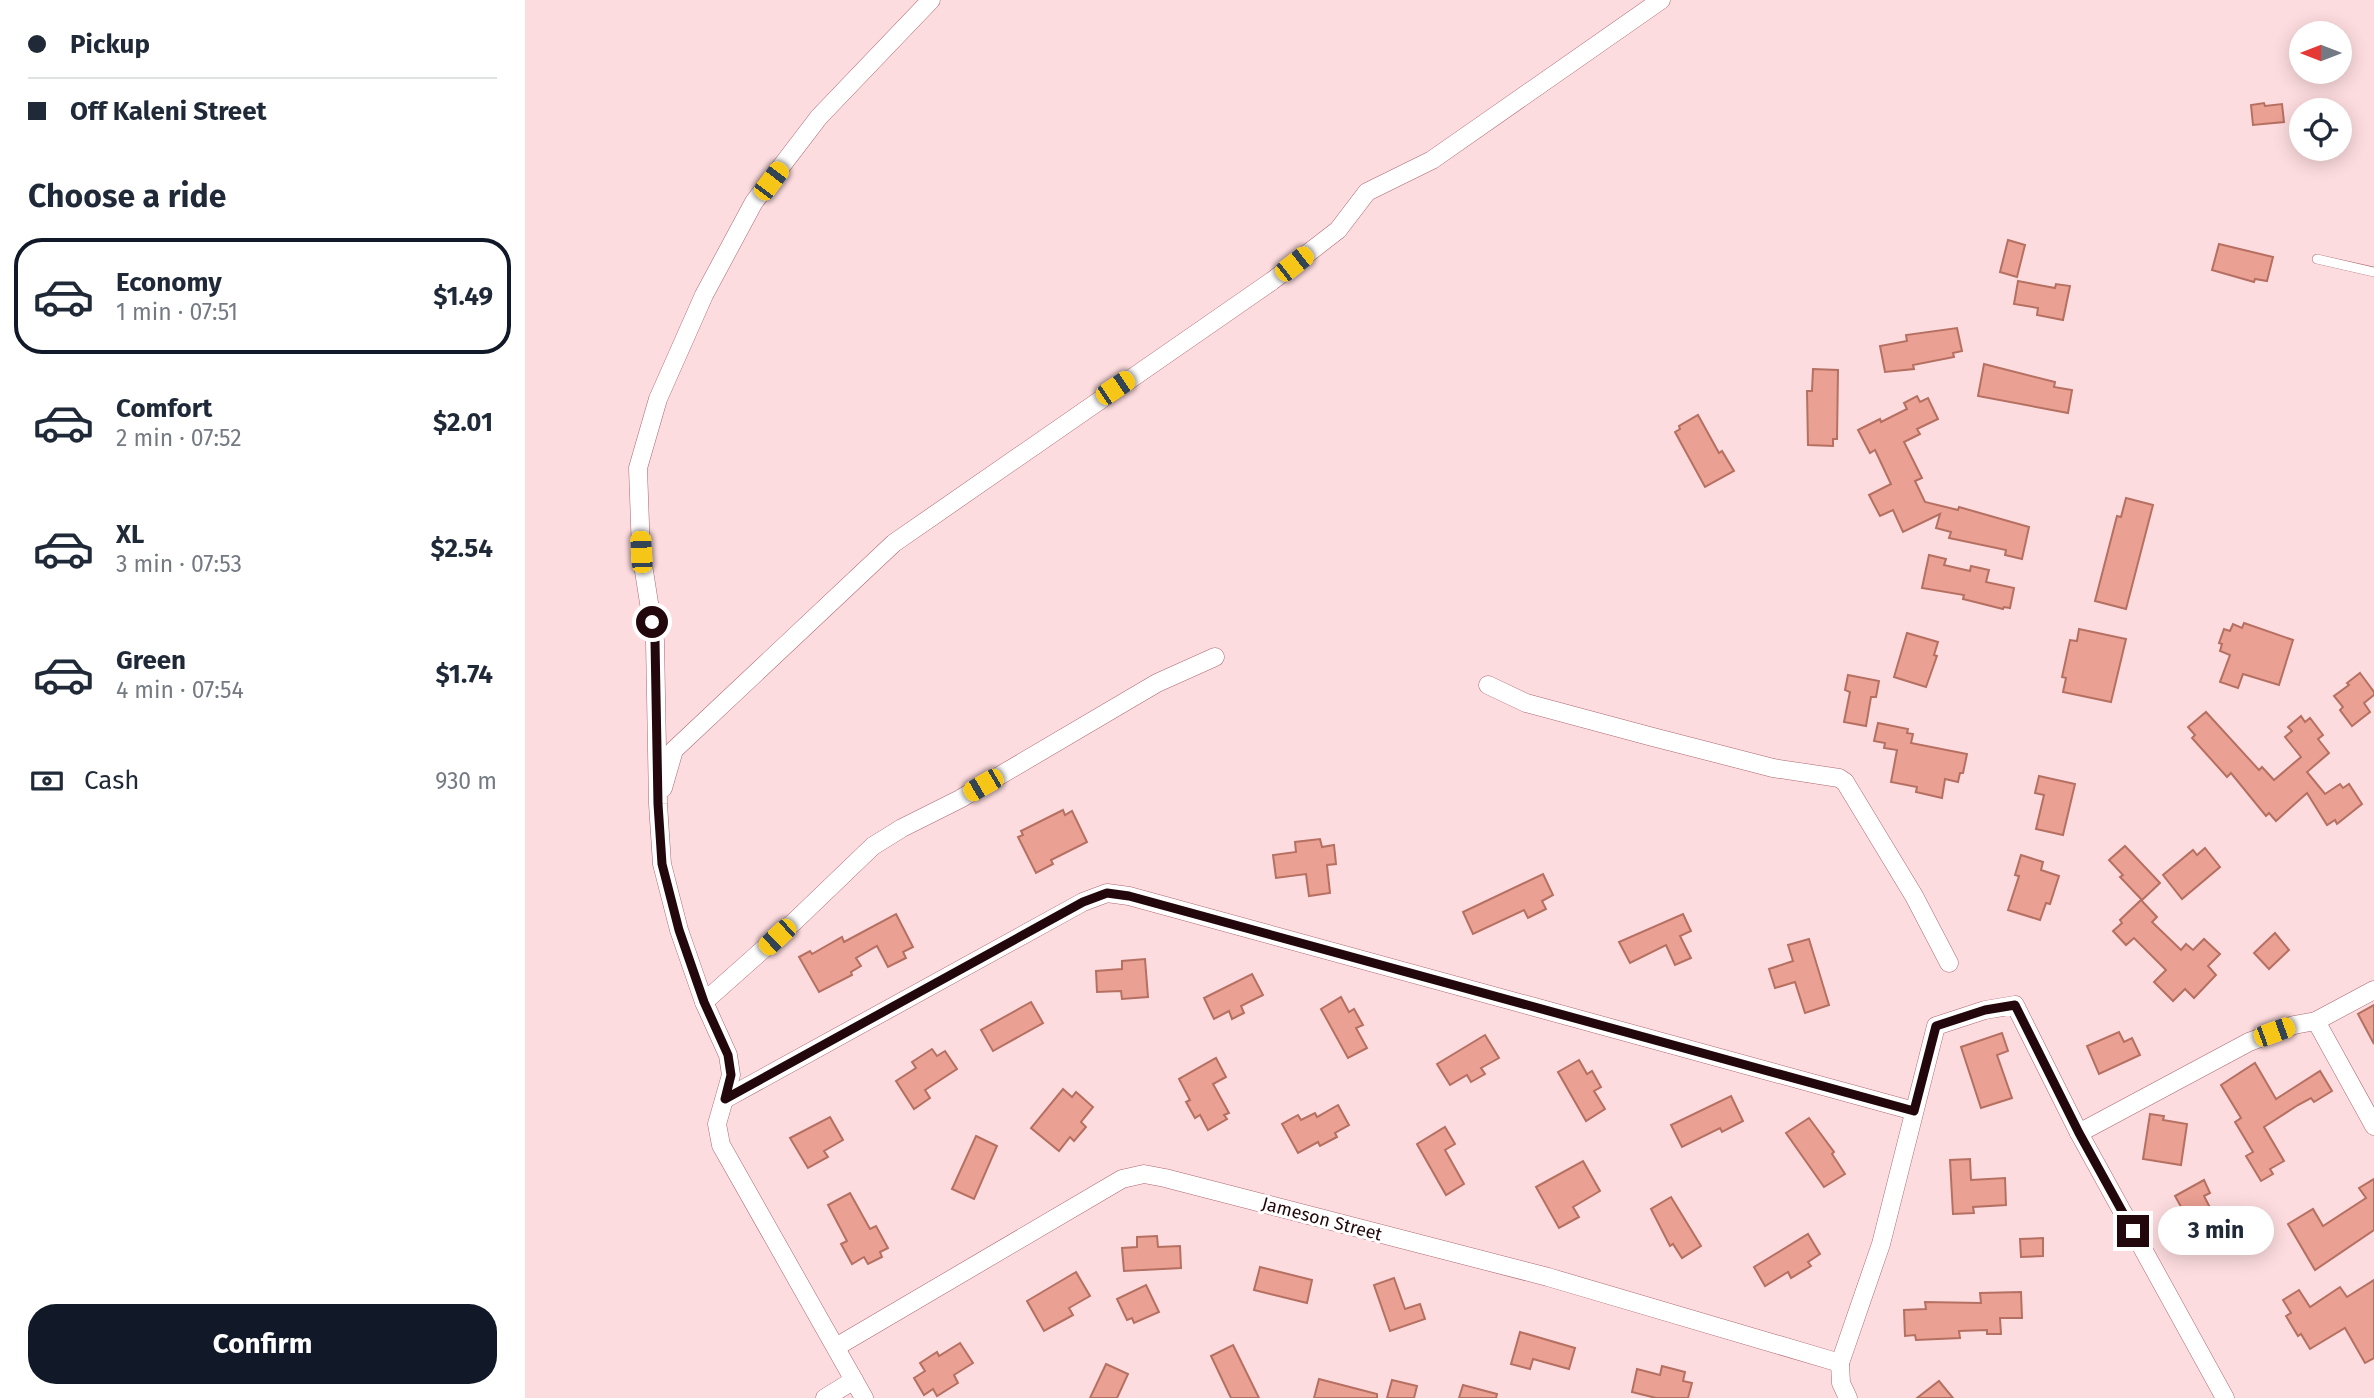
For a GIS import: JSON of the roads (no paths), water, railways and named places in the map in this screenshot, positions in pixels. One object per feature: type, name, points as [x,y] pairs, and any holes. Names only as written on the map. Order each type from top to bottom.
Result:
[{"type":"street","points":[[864,1398],[721,1145],[717,1124],[731,1075],[728,1055],[704,1002],[679,930],[662,864],[658,804],[655,641],[641,552],[638,468],[658,399],[704,295],[754,202],[819,117],[931,0]]},
{"type":"street","points":[[658,804],[674,750],[894,543],[1272,281],[1338,230],[1367,192],[1432,160],[1661,0]]},
{"type":"street","points":[[704,1002],[873,846],[960,799],[1157,683],[1215,657]]},
{"type":"street","points":[[1488,685],[1526,703],[1563,713],[1773,768],[1839,778],[1845,782],[1914,896],[1949,963]]},
{"type":"street","points":[[725,1099],[1083,902],[1107,893],[1129,896],[1914,1111]]},
{"type":"street","points":[[2079,1133],[2249,1042],[2294,1025],[2316,1021],[2374,990]]},
{"type":"street","points":[[1848,1398],[1841,1383],[1840,1363],[1881,1244],[1936,1026],[1985,1010],[2015,1005],[2079,1133],[2225,1398]]},
{"type":"street","points":[[2316,1021],[2374,1126]]},
{"type":"street","name":"Jameson Street","points":[[836,1347],[1122,1179],[1144,1174],[1548,1278],[1840,1363]]},
{"type":"street","points":[[825,1398],[854,1380]]},
{"type":"lane","points":[[2318,259],[2374,272]]}]
